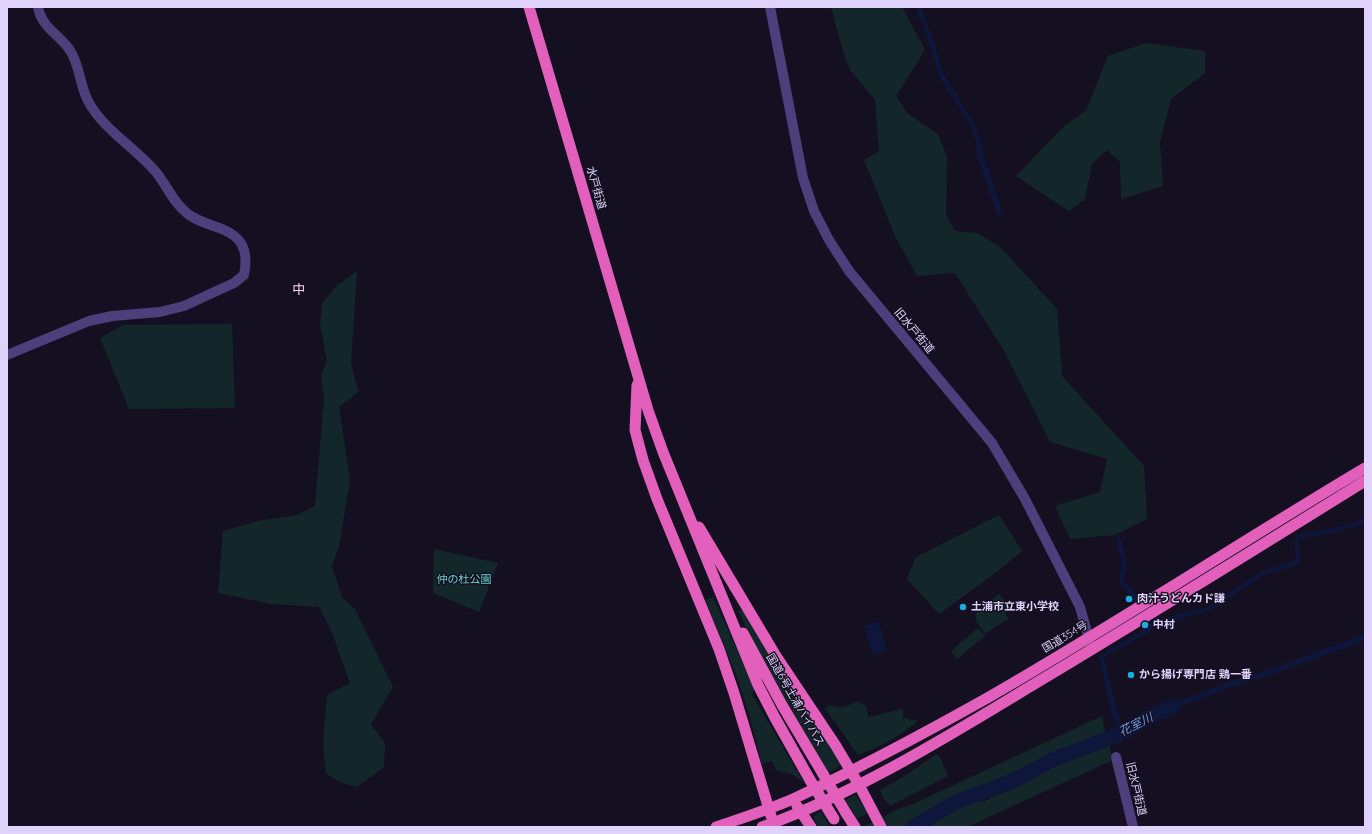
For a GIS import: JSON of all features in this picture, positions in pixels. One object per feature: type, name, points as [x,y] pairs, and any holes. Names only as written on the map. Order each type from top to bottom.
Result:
[{"type":"highway","name":"水戸街道","points":[[529,7],[637,377]]},
{"type":"highway","name":"国道6号土浦バイパス","points":[[637,377],[682,501],[758,685],[810,780],[838,827]]},
{"type":"highway","points":[[637,377],[635,430],[643,460],[657,499],[719,649],[734,693],[768,809],[770,826],[859,785],[948,736],[1092,650],[1365,481]]},
{"type":"highway","name":"国道354号","points":[[716,827],[793,799],[940,725],[1089,638],[1314,498],[1365,468]]},
{"type":"highway","points":[[682,501],[776,656],[836,746],[881,827]]},
{"type":"highway","name":"国道6号土浦バイパス","points":[[716,584],[782,705],[854,827]]},
{"type":"highway","points":[[793,799],[811,827]]},
{"type":"street","points":[[7,355],[90,322],[112,316],[160,312],[184,306],[234,283],[244,275],[246,262],[243,245],[233,235],[188,215],[178,205],[156,172],[96,114],[87,100],[72,52],[46,26],[41,18],[38,7]]},
{"type":"street","name":"旧水戸街道","points":[[770,7],[803,178],[814,211],[829,240],[850,271],[992,444],[1025,499],[1076,598],[1092,650]]},
{"type":"street","name":"旧水戸街道","points":[[1116,757],[1133,827]]},
{"type":"green space","points":[[831,7],[902,7],[925,50],[896,96],[907,113],[938,134],[947,157],[946,214],[955,231],[977,233],[1000,247],[1057,309],[1062,376],[1144,466],[1147,519],[1115,535],[1070,539],[1055,506],[1100,492],[1107,459],[1050,442],[1003,349],[955,273],[917,276],[895,236],[864,160],[879,151],[875,100],[851,71],[844,55]]},
{"type":"green space","points":[[1146,43],[1205,51],[1205,73],[1171,99],[1160,142],[1163,186],[1121,199],[1120,162],[1107,150],[1092,164],[1085,199],[1069,211],[1016,176],[1061,129],[1086,110],[1108,56]]},
{"type":"green space","points":[[357,271],[351,362],[358,392],[339,407],[350,480],[339,546],[332,566],[342,597],[355,609],[393,687],[371,724],[385,743],[384,767],[357,787],[339,782],[326,773],[323,745],[327,695],[350,683],[331,630],[319,607],[271,604],[218,593],[223,531],[258,521],[297,515],[315,506],[324,399],[321,375],[327,360],[320,324],[322,304],[336,286]]},
{"type":"green space","points":[[232,324],[235,408],[129,409],[100,338],[123,325]]},
{"type":"green space","points":[[999,515],[1022,551],[998,571],[939,614],[907,579],[916,557]]},
{"type":"green space","name":"仲の杜公園","points":[[434,549],[498,563],[479,612],[433,593]]},
{"type":"green space","points":[[999,594],[1009,606],[1005,611],[1008,619],[985,634],[977,623],[975,614]]},
{"type":"green space","points":[[713,597],[755,689],[752,694],[804,783],[792,774],[776,770],[772,761],[762,764],[749,714],[737,677],[705,600]]},
{"type":"green space","points":[[743,610],[842,763],[836,769],[829,772],[825,768],[751,638],[738,611]]},
{"type":"green space","points":[[978,628],[985,636],[957,659],[951,651]]},
{"type":"green space","points":[[858,701],[866,706],[868,717],[903,709],[903,718],[918,721],[890,741],[858,755],[825,708],[830,705],[844,707]]},
{"type":"green space","points":[[1102,716],[1105,732],[1034,763],[1024,772],[986,784],[949,801],[909,821],[906,827],[863,827],[898,809],[913,804]]},
{"type":"green space","points":[[1109,745],[1113,760],[967,827],[925,827],[936,822],[963,804],[988,800],[994,796],[1015,788],[1050,767],[1065,760],[1083,756],[1094,749]]},
{"type":"green space","points":[[937,754],[940,757],[948,776],[890,806],[884,799],[880,790],[903,777]]},
{"type":"green space","points":[[856,795],[868,813],[857,819],[845,800]]},
{"type":"green space","points":[[821,811],[830,827],[819,827],[815,821],[814,816]]},
{"type":"water","points":[[917,7],[922,7],[925,21],[931,34],[943,73],[973,122],[981,139],[984,160],[1003,215],[998,216],[979,162],[976,141],[969,123],[939,76],[921,19],[918,17]]},
{"type":"water","points":[[1365,519],[1365,524],[1336,532],[1298,539],[1301,558],[1299,563],[1295,566],[1266,574],[1209,611],[1187,617],[1153,630],[1153,632],[1152,631],[1104,657],[1121,721],[1116,723],[1112,716],[1099,656],[1150,626],[1119,583],[1122,561],[1118,551],[1118,542],[1122,539],[1123,549],[1127,561],[1124,580],[1136,595],[1152,625],[1163,619],[1206,608],[1264,570],[1292,562],[1296,558],[1294,542],[1296,536],[1300,534],[1335,528]]},
{"type":"water","points":[[878,621],[887,651],[873,655],[864,626]]},
{"type":"water","points":[[1365,634],[1365,640],[1358,643],[1265,677],[1230,687],[1155,717],[1154,712],[1228,682],[1265,671]]},
{"type":"waterway","points":[[1118,536],[1120,544]]},
{"type":"waterway","name":"花室川","points":[[913,827],[958,801],[995,788],[1021,777],[1052,760],[1120,734],[1155,714],[1173,707]]},
{"type":"waterway","points":[[1117,719],[1120,734]]},
{"type":"place","name":"肉汁うどんカド謙","points":[[1129,599]]},
{"type":"place","name":"土浦市立東小学校","points":[[963,607]]},
{"type":"place","name":"中村","points":[[1145,625]]},
{"type":"place","name":"から揚げ専門店 鶏一番","points":[[1131,675]]},
{"type":"district","name":"中","points":[[299,290]]}]
